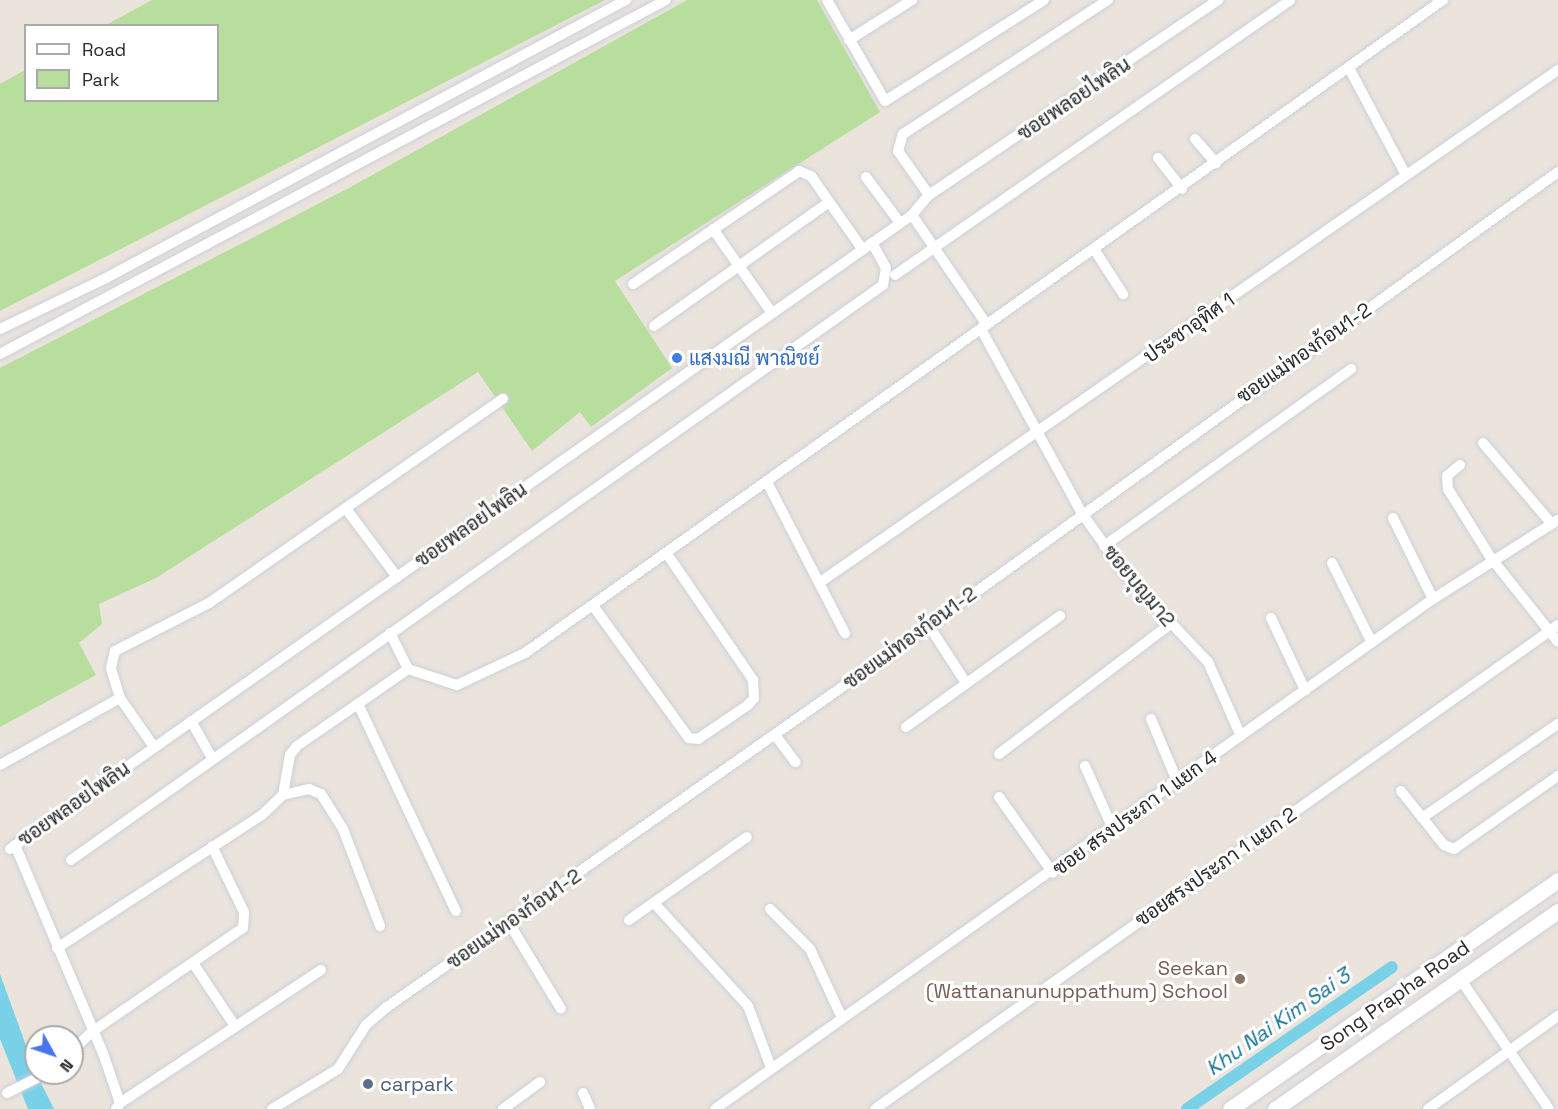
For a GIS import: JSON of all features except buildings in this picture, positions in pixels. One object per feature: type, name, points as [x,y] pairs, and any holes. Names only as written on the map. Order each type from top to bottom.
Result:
[{"type":"main road","name":"Song Prapha Road","points":[[1230,1109],[1558,880]]},
{"type":"main road","name":"Song Prapha Road","points":[[1275,1109],[1558,911]]},
{"type":"street","points":[[0,329],[71,295],[344,153],[626,0]]},
{"type":"street","points":[[0,354],[352,169],[666,0]]},
{"type":"street","points":[[827,0],[885,101],[1044,0]]},
{"type":"street","points":[[849,40],[912,0]]},
{"type":"street","points":[[929,195],[898,151],[903,134],[1108,0]]},
{"type":"street","name":"ซอยพลอยไพลิน","points":[[57,948],[12,847],[912,215],[929,195],[1218,0]]},
{"type":"street","points":[[896,275],[934,246],[1290,0]]},
{"type":"street","points":[[390,633],[408,669],[457,685],[525,653],[768,484],[1443,0]]},
{"type":"street","points":[[578,26],[586,44]]},
{"type":"street","points":[[1349,68],[1406,175]]},
{"type":"street","name":"ประชาอุทิศ 1","points":[[819,583],[1038,435],[1558,70]]},
{"type":"street","points":[[1195,138],[1216,163]]},
{"type":"street","points":[[344,153],[352,169]]},
{"type":"street","points":[[1158,158],[1182,189]]},
{"type":"street","points":[[71,860],[883,285],[886,268],[829,202],[811,176],[799,171],[633,284]]},
{"type":"street","name":"ซอยแม่ทองก้อน1-2","points":[[272,1109],[338,1069],[375,1016],[929,626],[1081,512],[1558,172]]},
{"type":"street","points":[[866,177],[900,223]]},
{"type":"street","points":[[654,326],[829,202]]},
{"type":"street","name":"ซอยบุญมา2","points":[[912,215],[984,327],[1038,435],[1081,512],[1104,546],[1169,625],[1208,663],[1241,736]]},
{"type":"street","points":[[713,229],[772,313]]},
{"type":"street","points":[[1094,249],[1123,294]]},
{"type":"street","points":[[71,295],[80,312]]},
{"type":"street","points":[[1104,546],[1351,369]]},
{"type":"street","points":[[154,747],[120,698],[111,668],[115,651],[209,603],[347,510],[503,399]]},
{"type":"street","points":[[1483,443],[1555,522]]},
{"type":"street","points":[[1460,465],[1447,476],[1446,486],[1491,558],[1554,628],[1558,642]]},
{"type":"street","points":[[768,484],[845,633]]},
{"type":"street","points":[[347,510],[397,577]]},
{"type":"street","points":[[1393,518],[1433,599]]},
{"type":"street","name":"ซอย สรงประภา 1 แยก 4","points":[[715,1109],[842,1018],[1053,873],[1112,827],[1491,558],[1555,522]]},
{"type":"street","points":[[594,607],[689,738],[698,739],[748,705],[754,698],[753,680],[667,554]]},
{"type":"street","points":[[1332,563],[1372,643]]},
{"type":"street","points":[[906,727],[1060,616]]},
{"type":"street","points":[[1271,618],[1305,690]]},
{"type":"street","points":[[999,754],[1169,625]]},
{"type":"street","points":[[929,626],[966,683]]},
{"type":"street","name":"ซอยสรงประภา 1 แยก 2","points":[[875,1109],[1554,628]]},
{"type":"street","points":[[284,795],[290,755],[297,746],[408,669]]},
{"type":"street","points":[[0,765],[120,698]]},
{"type":"street","points":[[358,704],[456,911]]},
{"type":"street","points":[[1150,719],[1177,781]]},
{"type":"street","points":[[191,721],[212,758]]},
{"type":"street","points":[[1422,818],[1558,724]]},
{"type":"street","points":[[776,735],[795,762]]},
{"type":"street","points":[[1085,766],[1112,827]]},
{"type":"street","points":[[1401,791],[1422,818],[1454,849],[1558,776]]},
{"type":"street","points":[[321,970],[118,1106],[93,1030],[57,948],[212,846],[284,795],[309,789],[321,794],[343,829],[380,926]]},
{"type":"street","points":[[999,797],[1053,873]]},
{"type":"street","points":[[629,920],[747,837]]},
{"type":"street","points":[[84,1039],[93,1030],[235,936],[245,922],[212,846]]},
{"type":"street","points":[[654,903],[748,1005],[771,1068]]},
{"type":"street","points":[[770,909],[810,950],[842,1018]]},
{"type":"street","points":[[509,923],[561,1009]]},
{"type":"street","points":[[193,963],[235,1026]]},
{"type":"street","points":[[1461,980],[1549,1109]]},
{"type":"street","points":[[1428,1109],[1558,1016]]},
{"type":"street","points":[[503,1109],[540,1082]]},
{"type":"street","points":[[12,1091],[24,1085]]},
{"type":"street","points":[[583,1093],[590,1109]]},
{"type":"green space","points":[[152,0],[605,0],[0,311],[0,84],[24,71],[24,102],[219,102],[219,24],[108,24]]},
{"type":"green space","points":[[687,0],[817,0],[880,112],[615,281],[672,368],[591,427],[580,412],[532,451],[478,372],[156,578],[99,604],[102,624],[79,643],[96,675],[0,727],[0,368],[347,189]]},
{"type":"water","points":[[0,974],[24,1040],[24,1085],[42,1085],[54,1109],[28,1109],[0,1039]]},
{"type":"waterway","name":"Khu Nai Kim Sai 3","points":[[1187,1109],[1392,967]]},
{"type":"place","name":"แสงมณี พาณิชย์","points":[[677,358]]},
{"type":"place","name":"Seekan (Wattananunuppathum) School","points":[[1240,979]]},
{"type":"place","name":"carpark","points":[[368,1084]]}]
